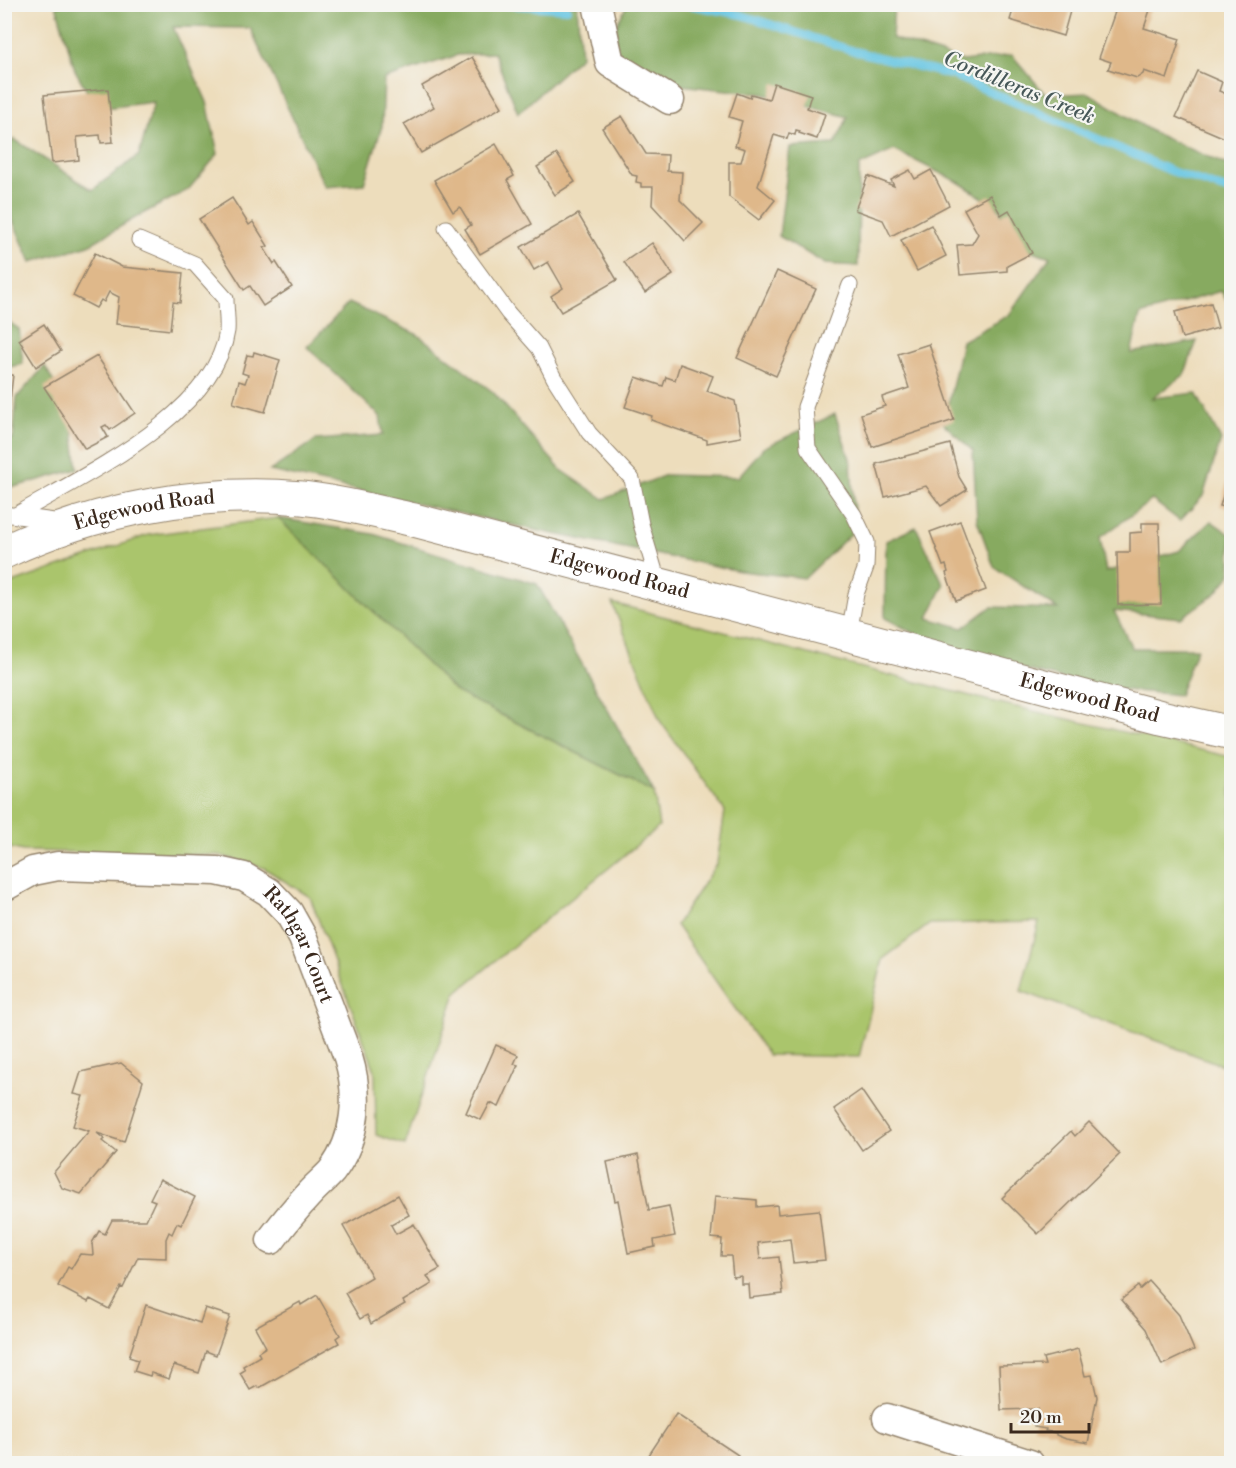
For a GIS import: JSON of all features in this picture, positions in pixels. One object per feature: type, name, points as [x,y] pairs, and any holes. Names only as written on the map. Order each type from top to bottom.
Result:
[{"type":"main road","name":"Edgewood Road","points":[[4,552],[78,524],[139,508],[193,499],[247,495],[303,499],[358,507],[1161,717],[1232,733]]},
{"type":"street","points":[[597,4],[610,63],[670,100]]},
{"type":"street","name":"Rathgar Court","points":[[4,887],[33,871],[58,866],[217,871],[244,877],[269,892],[289,913],[303,938],[348,1057],[354,1077],[356,1102],[353,1125],[345,1148],[332,1171],[291,1213],[271,1240]]},
{"type":"street","points":[[887,1418],[1030,1464]]},
{"type":"lane","points":[[446,228],[508,313],[539,348],[554,378],[589,433],[632,479],[641,524],[659,585]]},
{"type":"lane","points":[[10,514],[120,456],[178,411],[200,388],[216,363],[227,332],[226,299],[195,264],[139,240]]},
{"type":"lane","points":[[849,634],[856,594],[866,567],[867,542],[854,515],[808,448],[805,406],[850,285]]},
{"type":"lane","points":[[10,514],[78,524]]},
{"type":"green space","points":[[56,5],[577,5],[581,56],[518,113],[494,53],[458,55],[384,79],[382,126],[364,184],[325,187],[250,28],[173,27],[207,102],[218,154],[188,190],[89,245],[31,262],[5,203],[4,150],[14,139],[92,190],[139,155],[154,102],[97,109],[75,70]]},
{"type":"green space","points":[[627,5],[894,5],[892,38],[963,61],[1012,55],[1046,95],[1089,93],[1156,134],[1224,164],[1231,162],[1231,308],[1221,291],[1140,315],[1131,353],[1197,341],[1184,375],[1152,398],[1196,393],[1221,440],[1203,496],[1180,521],[1152,500],[1100,538],[1106,572],[1179,551],[1211,521],[1231,535],[1231,574],[1216,593],[1181,618],[1114,611],[1132,648],[1197,648],[1179,695],[1101,688],[949,651],[885,618],[886,541],[916,527],[944,585],[928,618],[963,628],[991,607],[1058,609],[994,567],[977,520],[973,451],[944,424],[962,341],[1009,315],[1050,257],[1009,243],[1000,209],[960,183],[894,150],[859,166],[858,266],[825,264],[779,236],[790,147],[835,144],[848,117],[763,94],[652,82],[613,64],[617,24]]},
{"type":"green space","points":[[349,303],[418,335],[493,392],[560,469],[604,499],[666,475],[738,477],[763,448],[835,414],[851,462],[855,530],[805,578],[740,571],[549,533],[270,471],[316,440],[383,435],[380,416],[307,347]]},
{"type":"green space","points":[[4,319],[19,329],[23,364],[5,368]]},
{"type":"green space","points":[[45,366],[71,414],[78,469],[18,486],[5,487],[4,437],[13,439],[17,397]]},
{"type":"green space","points":[[278,518],[456,692],[654,792],[659,827],[456,993],[405,1145],[376,1135],[375,1071],[310,897],[264,868],[219,855],[23,851],[5,847],[4,586],[148,535]]},
{"type":"green space","points":[[278,518],[373,534],[537,584],[654,792],[456,692]]},
{"type":"green space","points":[[612,603],[990,701],[1231,757],[1231,1066],[1222,1065],[1021,991],[1039,922],[930,924],[883,959],[859,1057],[768,1055],[676,925],[717,863],[725,811],[660,721]]},
{"type":"building","points":[[1015,4],[1072,4],[1063,36],[1010,20]]},
{"type":"building","points":[[1113,4],[1152,4],[1144,28],[1180,39],[1167,79],[1144,71],[1137,78],[1108,69],[1111,62],[1099,58],[1115,12],[1111,11]]},
{"type":"building","points":[[472,57],[502,107],[421,153],[404,124],[434,107],[422,86]]},
{"type":"building","points":[[1197,71],[1222,82],[1219,91],[1232,96],[1232,141],[1176,117]]},
{"type":"building","points":[[774,83],[811,95],[807,108],[825,114],[817,139],[796,130],[795,135],[789,133],[787,139],[774,135],[758,186],[775,200],[759,220],[729,197],[729,162],[741,162],[745,149],[735,146],[742,121],[729,117],[737,93],[750,98],[751,94],[769,99]]},
{"type":"building","points":[[108,89],[113,142],[101,143],[100,135],[77,137],[79,160],[52,163],[44,95]]},
{"type":"building","points":[[622,116],[646,154],[668,155],[667,171],[682,172],[680,200],[703,223],[685,241],[652,205],[653,187],[641,187],[641,183],[636,182],[637,176],[632,175],[602,128]]},
{"type":"building","points":[[496,144],[514,176],[507,180],[532,224],[480,254],[465,229],[471,225],[460,207],[453,212],[434,180]]},
{"type":"building","points":[[557,154],[575,182],[555,195],[537,167]]},
{"type":"building","points":[[910,170],[915,179],[931,170],[949,205],[891,236],[883,220],[855,210],[868,176],[894,186],[891,180]]},
{"type":"building","points":[[990,195],[1001,215],[1009,210],[1032,253],[1007,266],[1007,271],[960,275],[957,245],[972,244],[978,234],[964,209]]},
{"type":"building","points":[[232,198],[249,225],[253,222],[268,246],[264,248],[292,287],[263,306],[250,286],[244,290],[199,219]]},
{"type":"building","points":[[578,214],[617,280],[561,312],[551,296],[563,288],[548,262],[534,270],[521,247]]},
{"type":"building","points":[[931,225],[946,256],[917,271],[901,240]]},
{"type":"building","points":[[652,243],[673,275],[645,293],[624,262]]},
{"type":"building","points":[[95,253],[122,267],[183,273],[180,303],[173,302],[170,330],[116,324],[119,297],[109,292],[104,302],[101,300],[96,308],[73,296]]},
{"type":"building","points":[[777,271],[816,289],[776,376],[737,358]]},
{"type":"building","points":[[1211,303],[1218,328],[1182,338],[1175,312]]},
{"type":"building","points":[[44,324],[61,351],[36,367],[19,340]]},
{"type":"building","points":[[929,344],[954,420],[872,447],[861,414],[885,406],[882,397],[909,388],[898,354]]},
{"type":"building","points":[[254,352],[280,360],[265,412],[233,403],[239,381],[245,383],[248,375],[242,373],[247,355],[253,356]]},
{"type":"building","points":[[97,356],[135,413],[110,430],[106,425],[102,427],[108,437],[85,449],[44,387]]},
{"type":"building","points":[[680,364],[713,376],[707,391],[735,401],[741,437],[707,443],[707,440],[651,420],[652,416],[625,407],[636,377],[663,386],[666,377],[675,380]]},
{"type":"building","points":[[4,375],[13,375],[6,435],[4,435]]},
{"type":"building","points":[[950,444],[959,477],[967,490],[941,506],[926,486],[885,497],[876,464]]},
{"type":"building","points":[[1232,469],[1232,509],[1220,506]]},
{"type":"building","points":[[960,521],[986,590],[956,601],[946,573],[948,572],[946,565],[943,566],[930,532]]},
{"type":"building","points":[[1142,523],[1159,523],[1161,604],[1118,605],[1117,552],[1130,552],[1130,533],[1142,532]]},
{"type":"building","points":[[496,1045],[518,1055],[514,1064],[518,1065],[499,1107],[490,1103],[481,1120],[466,1113]]},
{"type":"building","points":[[121,1063],[143,1081],[124,1142],[97,1133],[104,1139],[102,1141],[116,1152],[81,1194],[62,1188],[54,1172],[89,1131],[73,1126],[83,1096],[74,1094],[81,1072]]},
{"type":"building","points":[[861,1090],[889,1131],[862,1150],[834,1109]]},
{"type":"building","points":[[1089,1122],[1120,1154],[1038,1234],[1002,1198],[1071,1131],[1075,1136]]},
{"type":"building","points":[[638,1155],[649,1210],[669,1206],[675,1236],[654,1240],[655,1247],[628,1253],[618,1200],[615,1201],[607,1162]]},
{"type":"building","points":[[160,1179],[195,1197],[181,1225],[177,1223],[172,1234],[169,1232],[166,1239],[166,1258],[138,1257],[123,1288],[121,1287],[109,1309],[90,1299],[88,1302],[58,1286],[68,1267],[71,1269],[80,1254],[93,1255],[92,1243],[99,1231],[105,1234],[112,1220],[146,1220],[155,1201],[150,1199]]},
{"type":"building","points":[[398,1195],[409,1215],[391,1225],[396,1234],[414,1224],[440,1269],[427,1276],[432,1284],[403,1301],[405,1304],[371,1324],[367,1315],[360,1319],[345,1293],[372,1277],[343,1226]]},
{"type":"building","points":[[715,1196],[757,1200],[757,1207],[777,1205],[778,1214],[819,1210],[825,1260],[793,1263],[790,1239],[758,1243],[760,1259],[779,1257],[783,1294],[749,1298],[748,1284],[741,1284],[741,1276],[733,1277],[731,1256],[721,1256],[722,1239],[711,1238]]},
{"type":"building","points":[[1149,1281],[1179,1315],[1194,1350],[1162,1365],[1146,1329],[1121,1300],[1138,1286],[1140,1289]]},
{"type":"building","points":[[317,1295],[340,1335],[336,1338],[339,1343],[259,1388],[257,1386],[250,1390],[240,1373],[245,1370],[243,1366],[260,1356],[258,1352],[266,1347],[255,1327]]},
{"type":"building","points":[[146,1305],[200,1323],[205,1308],[230,1316],[216,1355],[206,1351],[199,1373],[174,1365],[169,1379],[151,1373],[150,1376],[134,1371],[138,1360],[129,1357]]},
{"type":"building","points":[[1078,1349],[1085,1376],[1092,1375],[1097,1397],[1088,1443],[1066,1439],[1056,1433],[1045,1431],[1046,1429],[1034,1427],[1038,1409],[1001,1410],[999,1366],[1045,1365],[1043,1358]]},
{"type":"building","points":[[676,1414],[738,1455],[732,1464],[643,1464]]},
{"type":"waterway","name":"Cordilleras Creek","points":[[497,4],[567,9]]},
{"type":"waterway","name":"Cordilleras Creek","points":[[684,4],[742,15],[854,51],[954,76],[1171,171],[1232,192]]}]
